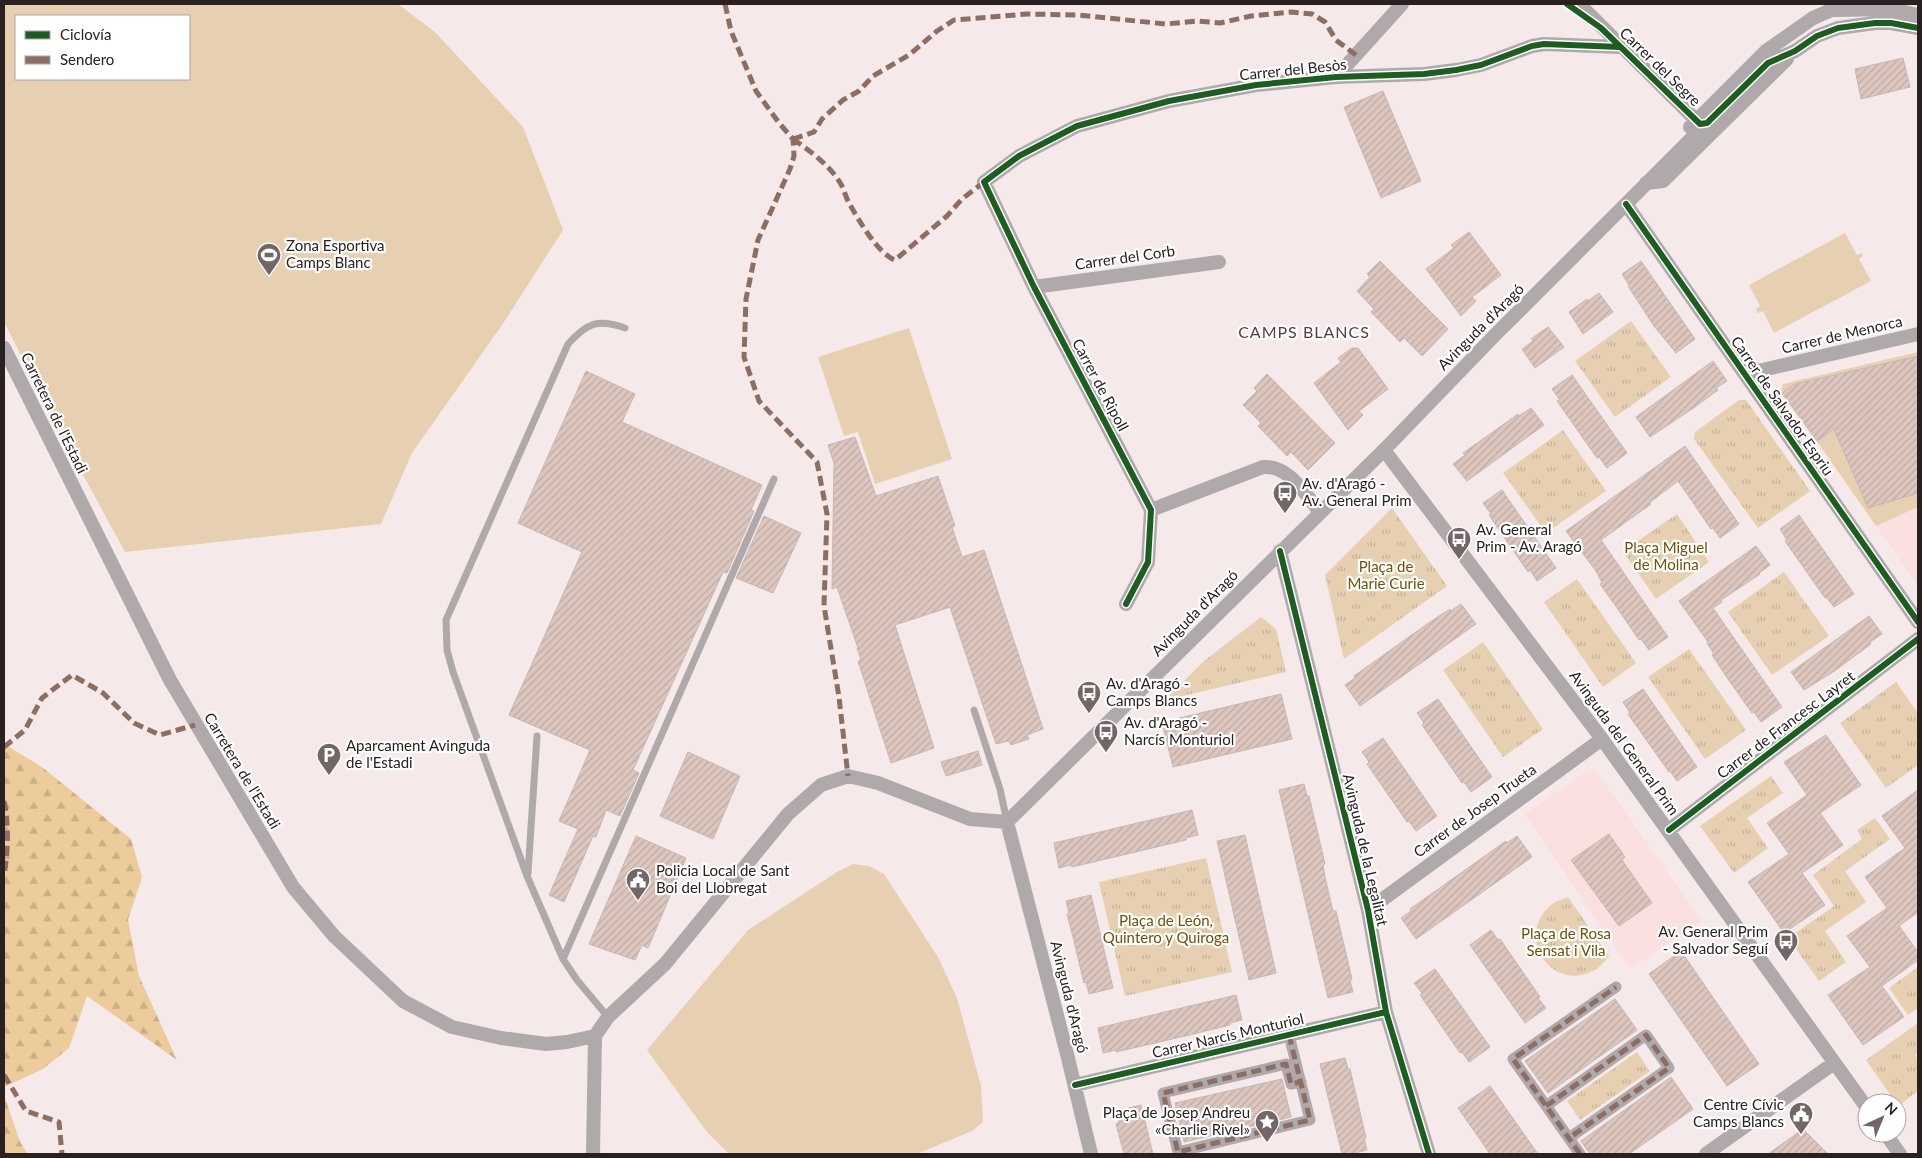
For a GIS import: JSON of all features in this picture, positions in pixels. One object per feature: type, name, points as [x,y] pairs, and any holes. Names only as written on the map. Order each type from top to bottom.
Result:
[{"type":"street","name":"Carrer del Besòs","points":[[1336,77],[1402,4]]},
{"type":"street","name":"Carrer del Segre","points":[[1568,4],[1602,28]]},
{"type":"street","name":"Carrer del Segre","points":[[1579,4],[1698,122]]},
{"type":"street","name":"Avinguda d'Aragó","points":[[1091,1154],[1007,822],[1384,450],[1626,204],[1646,183],[1651,165],[1698,122],[1766,51],[1813,18],[1840,7],[1892,9],[1918,15]]},
{"type":"street","name":"Avinguda d'Aragó","points":[[1698,122],[1708,123],[1768,63],[1794,51],[1817,36],[1838,28],[1875,23],[1891,23],[1918,28]]},
{"type":"street","name":"Carrer del Besòs","points":[[984,182],[1020,156],[1077,126],[1169,101],[1230,89],[1336,77],[1424,74],[1456,70],[1481,65],[1532,46],[1544,44],[1620,46]]},
{"type":"street","name":"Avinguda d'Aragó","points":[[1646,183],[1663,181],[1794,51]]},
{"type":"street","name":"Carrer de Ripoll","points":[[984,182],[1034,287],[1151,510]]},
{"type":"street","name":"Carrer de Salvador Espriu","points":[[1626,204],[1918,622]]},
{"type":"street","name":"Carrer del Corb","points":[[1034,287],[1219,262]]},
{"type":"street","name":"Carrer de Menorca","points":[[1745,374],[1918,334]]},
{"type":"street","name":"Carretera de l'Estadi","points":[[4,348],[174,687],[293,887],[334,936],[403,1001],[452,1027],[501,1038],[546,1044],[595,1036]]},
{"type":"street","name":"Avinguda del General Prim","points":[[1384,450],[1602,738],[1857,1094]]},
{"type":"street","points":[[1126,604],[1148,562],[1151,510],[1263,467],[1270,467],[1281,470],[1294,481],[1320,512]]},
{"type":"street","name":"Avinguda de la Legalitat","points":[[1280,551],[1368,910],[1386,1012],[1429,1154]]},
{"type":"street","name":"Carrer de Francesc Layret","points":[[1668,830],[1918,639]]},
{"type":"street","name":"Carrer de Josep Trueta","points":[[1368,910],[1602,738]]},
{"type":"street","points":[[593,1154],[595,1036],[608,1017],[665,964],[788,814],[821,785],[848,776],[878,782],[970,819],[1007,822]]},
{"type":"street","points":[[1580,1154],[1513,1059],[1616,987]]},
{"type":"street","name":"Carrer Narcís Monturiol","points":[[1075,1085],[1386,1012]]},
{"type":"street","points":[[1289,1035],[1301,1082],[1310,1120],[1178,1152],[1163,1093],[1286,1064],[1291,1084],[1301,1082]]},
{"type":"street","points":[[1546,1106],[1646,1035],[1669,1068],[1569,1138]]},
{"type":"street","points":[[1706,1154],[1834,1063]]},
{"type":"street","points":[[1892,1143],[1900,1154]]},
{"type":"lane","points":[[608,1017],[577,980],[563,959],[527,876],[453,672],[447,650],[446,620],[568,344],[579,332],[591,324],[604,321],[625,328]]},
{"type":"lane","points":[[563,959],[774,479]]},
{"type":"lane","points":[[974,710],[1000,789],[1007,822]]},
{"type":"lane","points":[[527,876],[537,736]]},
{"type":"shaded area","points":[[1918,507],[1918,586],[1876,526]]},
{"type":"shaded area","points":[[1588,770],[1597,772],[1702,921],[1630,969],[1525,814]]},
{"type":"green space","name":"Zona Esportiva Camps Blanc","points":[[4,4],[398,4],[435,32],[523,127],[563,230],[502,325],[412,453],[381,524],[125,552],[63,438],[4,322]]},
{"type":"green space","points":[[1845,233],[1857,255],[1862,253],[1863,256],[1859,259],[1871,281],[1774,333],[1763,311],[1758,313],[1756,309],[1760,306],[1749,285]]},
{"type":"green space","points":[[1631,321],[1671,377],[1615,417],[1575,361]]},
{"type":"green space","points":[[909,328],[952,459],[875,484],[858,432],[844,436],[818,357]]},
{"type":"green space","points":[[1918,352],[1918,507],[1876,526],[1781,390],[1783,384]]},
{"type":"green space","points":[[1739,400],[1746,400],[1810,491],[1758,528],[1694,439],[1695,432]]},
{"type":"green space","points":[[1563,430],[1606,491],[1546,533],[1503,473]]},
{"type":"green space","name":"Plaça de Marie Curie","points":[[1392,508],[1447,586],[1344,659],[1325,575]]},
{"type":"green space","name":"Plaça Miguel de Molina","points":[[1677,514],[1709,562],[1656,599],[1623,551]]},
{"type":"green space","points":[[1784,572],[1829,636],[1772,675],[1728,612]]},
{"type":"green space","points":[[1577,579],[1636,663],[1603,687],[1544,602]]},
{"type":"green space","points":[[1261,617],[1276,629],[1286,672],[1165,700],[1204,661]]},
{"type":"green space","points":[[1483,642],[1543,729],[1503,757],[1443,670]]},
{"type":"green space","points":[[1689,649],[1746,730],[1705,759],[1648,677]]},
{"type":"green space","points":[[1896,682],[1918,713],[1918,765],[1886,788],[1840,723]]},
{"type":"green space","points":[[4,744],[42,767],[131,839],[142,877],[128,920],[139,976],[177,1060],[87,996],[69,1048],[43,1069],[4,1087]]},
{"type":"green space","points":[[1771,776],[1783,793],[1747,818],[1768,848],[1734,873],[1700,826]]},
{"type":"green space","points":[[1875,818],[1890,839],[1845,871],[1866,902],[1825,931],[1846,962],[1819,981],[1788,938],[1834,906],[1813,875],[1862,839],[1857,830]]},
{"type":"green space","name":"Plaça de León, Quintero y Quiroga","points":[[1206,858],[1232,972],[1125,996],[1099,882]]},
{"type":"green space","points":[[853,864],[869,866],[884,874],[938,957],[957,998],[981,1086],[983,1122],[972,1131],[917,1154],[729,1154],[707,1132],[647,1050],[748,930],[837,872]]},
{"type":"green space","name":"Plaça de Rosa Sensat i Vila","points":[[1568,897],[1609,956],[1595,970],[1579,975],[1565,974],[1553,968],[1543,959],[1537,946],[1536,932],[1540,918],[1551,905]]},
{"type":"green space","points":[[1918,967],[1918,1008],[1908,1015],[1889,988]]},
{"type":"green space","points":[[1918,1023],[1918,1053],[1915,1055],[1918,1059],[1918,1091],[1907,1099],[1907,1093],[1889,1093],[1866,1060]]},
{"type":"green space","points":[[1637,1052],[1650,1071],[1580,1120],[1567,1101]]},
{"type":"green space","points":[[4,1095],[20,1142],[28,1154],[4,1154]]},
{"type":"building","points":[[1903,58],[1910,87],[1861,99],[1855,69]]},
{"type":"building","points":[[1383,91],[1421,181],[1381,198],[1344,107]]},
{"type":"building","points":[[1469,232],[1501,275],[1472,297],[1476,301],[1461,316],[1426,269],[1454,248],[1451,245]]},
{"type":"building","points":[[1380,261],[1448,329],[1422,356],[1404,338],[1400,342],[1371,312],[1374,309],[1357,291],[1370,277],[1367,274]]},
{"type":"building","points":[[1641,261],[1695,339],[1676,353],[1654,326],[1622,274]]},
{"type":"building","points":[[1599,293],[1613,312],[1583,334],[1569,312]]},
{"type":"building","points":[[1548,327],[1564,347],[1535,368],[1522,349],[1533,341],[1531,339]]},
{"type":"building","points":[[1352,348],[1358,348],[1388,389],[1359,411],[1363,415],[1348,430],[1314,383],[1341,362],[1338,358]]},
{"type":"building","points":[[1918,356],[1918,493],[1868,508],[1834,429],[1817,441],[1782,393],[1795,384]]},
{"type":"building","points":[[1713,361],[1727,381],[1716,388],[1718,390],[1695,407],[1650,437],[1636,417]]},
{"type":"building","points":[[586,371],[635,394],[622,422],[762,485],[751,510],[754,511],[727,573],[723,572],[633,770],[639,773],[620,816],[606,810],[596,837],[593,836],[564,902],[549,895],[578,829],[559,821],[590,750],[509,715],[582,552],[518,523]]},
{"type":"building","points":[[1267,374],[1335,443],[1308,470],[1291,452],[1287,456],[1258,426],[1261,423],[1243,405],[1257,391],[1254,388]]},
{"type":"building","points":[[1572,375],[1627,453],[1607,468],[1599,457],[1597,458],[1557,401],[1560,400],[1552,389]]},
{"type":"building","points":[[1531,408],[1544,425],[1467,481],[1453,464],[1465,455],[1463,453],[1518,414],[1519,416]]},
{"type":"building","points":[[855,437],[876,496],[938,476],[955,526],[952,527],[962,557],[984,550],[1043,729],[1027,735],[1029,739],[1011,745],[1009,741],[996,744],[950,607],[895,625],[934,748],[891,763],[858,661],[861,660],[858,648],[837,587],[832,589],[834,463],[828,445]]},
{"type":"building","points":[[1685,446],[1739,524],[1720,538],[1713,528],[1711,529],[1678,481],[1649,503],[1651,504],[1601,540],[1668,637],[1649,650],[1641,639],[1639,640],[1600,584],[1602,583],[1596,571],[1566,531]]},
{"type":"building","points":[[1502,490],[1556,568],[1537,581],[1530,570],[1528,572],[1501,533],[1483,503]]},
{"type":"building","points":[[1799,515],[1854,594],[1834,607],[1825,598],[1785,541],[1787,540],[1780,529]]},
{"type":"building","points":[[764,516],[801,533],[773,593],[736,578]]},
{"type":"building","points":[[1756,546],[1770,565],[1760,574],[1721,600],[1722,602],[1713,608],[1782,707],[1761,722],[1754,712],[1752,713],[1728,679],[1712,655],[1714,654],[1708,642],[1679,601]]},
{"type":"building","points":[[1461,604],[1476,624],[1360,706],[1345,685],[1355,678],[1354,676],[1430,622]]},
{"type":"building","points":[[1869,616],[1882,634],[1833,672],[1804,690],[1791,672]]},
{"type":"building","points":[[1643,689],[1697,767],[1677,781],[1628,714],[1630,713],[1623,702]]},
{"type":"building","points":[[1281,694],[1292,739],[1173,767],[1162,722]]},
{"type":"building","points":[[1438,699],[1492,777],[1471,792],[1464,782],[1462,783],[1422,725],[1424,723],[1417,713]]},
{"type":"building","points":[[1826,735],[1861,785],[1820,813],[1843,845],[1802,873],[1825,905],[1784,933],[1748,882],[1789,854],[1767,823],[1807,795],[1784,762]]},
{"type":"building","points":[[1383,738],[1437,816],[1416,831],[1409,821],[1407,822],[1367,764],[1369,762],[1362,752]]},
{"type":"building","points":[[978,751],[982,765],[946,776],[941,762]]},
{"type":"building","points":[[688,752],[740,776],[713,839],[660,816]]},
{"type":"building","points":[[1304,784],[1307,796],[1309,796],[1325,864],[1323,865],[1325,877],[1333,911],[1336,911],[1352,979],[1350,980],[1353,992],[1328,998],[1279,790]]},
{"type":"building","points":[[1918,790],[1918,912],[1899,926],[1918,952],[1918,960],[1882,986],[1904,1017],[1863,1045],[1828,995],[1870,967],[1847,936],[1887,908],[1865,877],[1905,848],[1882,816]]},
{"type":"building","points":[[1192,810],[1198,835],[1186,838],[1186,840],[1072,867],[1071,865],[1059,868],[1054,843]]},
{"type":"building","points":[[1609,834],[1625,857],[1622,860],[1652,903],[1619,926],[1571,860]]},
{"type":"building","points":[[1245,835],[1276,973],[1249,980],[1217,841]]},
{"type":"building","name":"Policia Local de Sant Boi del Llobregat","points":[[636,836],[686,858],[648,948],[642,945],[635,960],[589,944]]},
{"type":"building","points":[[1517,836],[1532,857],[1416,939],[1401,918],[1411,911],[1410,909],[1506,841],[1507,843]]},
{"type":"building","points":[[1091,895],[1113,988],[1089,994],[1086,982],[1084,983],[1067,914],[1069,913],[1066,901]]},
{"type":"building","points":[[1491,930],[1498,940],[1500,939],[1546,1008],[1525,1023],[1470,945]]},
{"type":"building","points":[[1681,951],[1759,1064],[1727,1086],[1649,974]]},
{"type":"building","points":[[1435,969],[1490,1047],[1469,1062],[1462,1052],[1460,1053],[1420,995],[1422,993],[1414,983]]},
{"type":"building","points":[[1236,995],[1242,1020],[1230,1023],[1230,1025],[1185,1036],[1116,1052],[1116,1050],[1103,1053],[1098,1028]]},
{"type":"building","points":[[1615,999],[1637,1030],[1548,1093],[1525,1061]]},
{"type":"building","points":[[1345,1058],[1348,1069],[1350,1069],[1367,1150],[1351,1154],[1342,1154],[1320,1064]]},
{"type":"building","points":[[1671,1077],[1693,1109],[1629,1154],[1590,1154],[1581,1141]]},
{"type":"building","points":[[1282,1079],[1291,1117],[1184,1142],[1175,1103]]},
{"type":"building","points":[[1490,1086],[1538,1154],[1490,1154],[1458,1108]]},
{"type":"building","points":[[1141,1105],[1153,1154],[1124,1154],[1116,1124],[1119,1123],[1116,1111]]},
{"type":"building","name":"Centre Cívic Camps Blancs","points":[[1803,1129],[1828,1154],[1768,1154]]},
{"type":"marked path","points":[[725,4],[731,31],[756,91],[793,139],[794,156],[790,169],[758,240],[746,299],[744,357],[759,401],[817,462],[827,514],[824,606],[839,697],[848,776]]},
{"type":"marked path","points":[[793,139],[814,132],[822,119],[843,100],[859,91],[873,76],[909,55],[937,31],[954,20],[1027,14],[1077,15],[1166,24],[1197,21],[1220,23],[1251,16],[1291,12],[1312,14],[1325,22],[1336,40],[1356,55]]},
{"type":"marked path","points":[[793,139],[830,169],[841,184],[853,210],[875,244],[895,260],[947,216],[962,199],[984,182]]},
{"type":"marked path","points":[[4,747],[25,730],[42,698],[72,675],[103,693],[134,723],[160,735],[195,725]]},
{"type":"marked path","points":[[4,801],[7,819],[4,875]]},
{"type":"marked path","points":[[1580,1154],[1513,1059],[1616,987]]},
{"type":"marked path","points":[[1289,1035],[1310,1120],[1178,1152],[1163,1093],[1286,1064],[1291,1084],[1301,1082]]},
{"type":"marked path","points":[[1546,1106],[1646,1035],[1669,1068],[1569,1138]]},
{"type":"marked path","points":[[4,1075],[26,1111],[59,1122],[62,1154]]},
{"type":"cycle path","points":[[1567,4],[1601,28],[1700,124],[1707,123],[1768,63],[1795,51],[1817,36],[1838,28],[1875,23],[1891,23],[1918,28]]},
{"type":"cycle path","points":[[1126,604],[1148,562],[1151,510],[1034,287],[984,182],[1019,156],[1077,126],[1169,101],[1256,85],[1336,77],[1424,74],[1456,70],[1481,65],[1532,46],[1544,44],[1620,47]]},
{"type":"cycle path","points":[[1626,204],[1918,622]]},
{"type":"cycle path","points":[[1280,551],[1368,910],[1386,1012],[1429,1154]]},
{"type":"cycle path","points":[[1669,830],[1918,639]]},
{"type":"cycle path","points":[[1075,1085],[1386,1012]]},
{"type":"place","name":"Zona Esportiva Camps Blanc","points":[[269,276]]},
{"type":"place","name":"Av. d'Aragó - Av. General Prim","points":[[1285,514]]},
{"type":"place","name":"Av. General Prim - Av. Aragó","points":[[1459,560]]},
{"type":"place","name":"Av. d'Aragó - Camps Blancs","points":[[1089,714]]},
{"type":"place","name":"Av. d'Aragó - Narcís Monturiol","points":[[1106,753]]},
{"type":"place","name":"Aparcament Avinguda de l'Estadi","points":[[329,776]]},
{"type":"place","name":"Policia Local de Sant Boi del Llobregat","points":[[638,901]]},
{"type":"place","name":"Av. General Prim - Salvador Seguí","points":[[1786,962]]},
{"type":"place","name":"Centre Cívic Camps Blancs","points":[[1801,1135]]},
{"type":"place","name":"Plaça de Josep Andreu «Charlie Rivel»","points":[[1267,1143]]},
{"type":"district","name":"CAMPS BLANCS","points":[[1304,332]]}]
